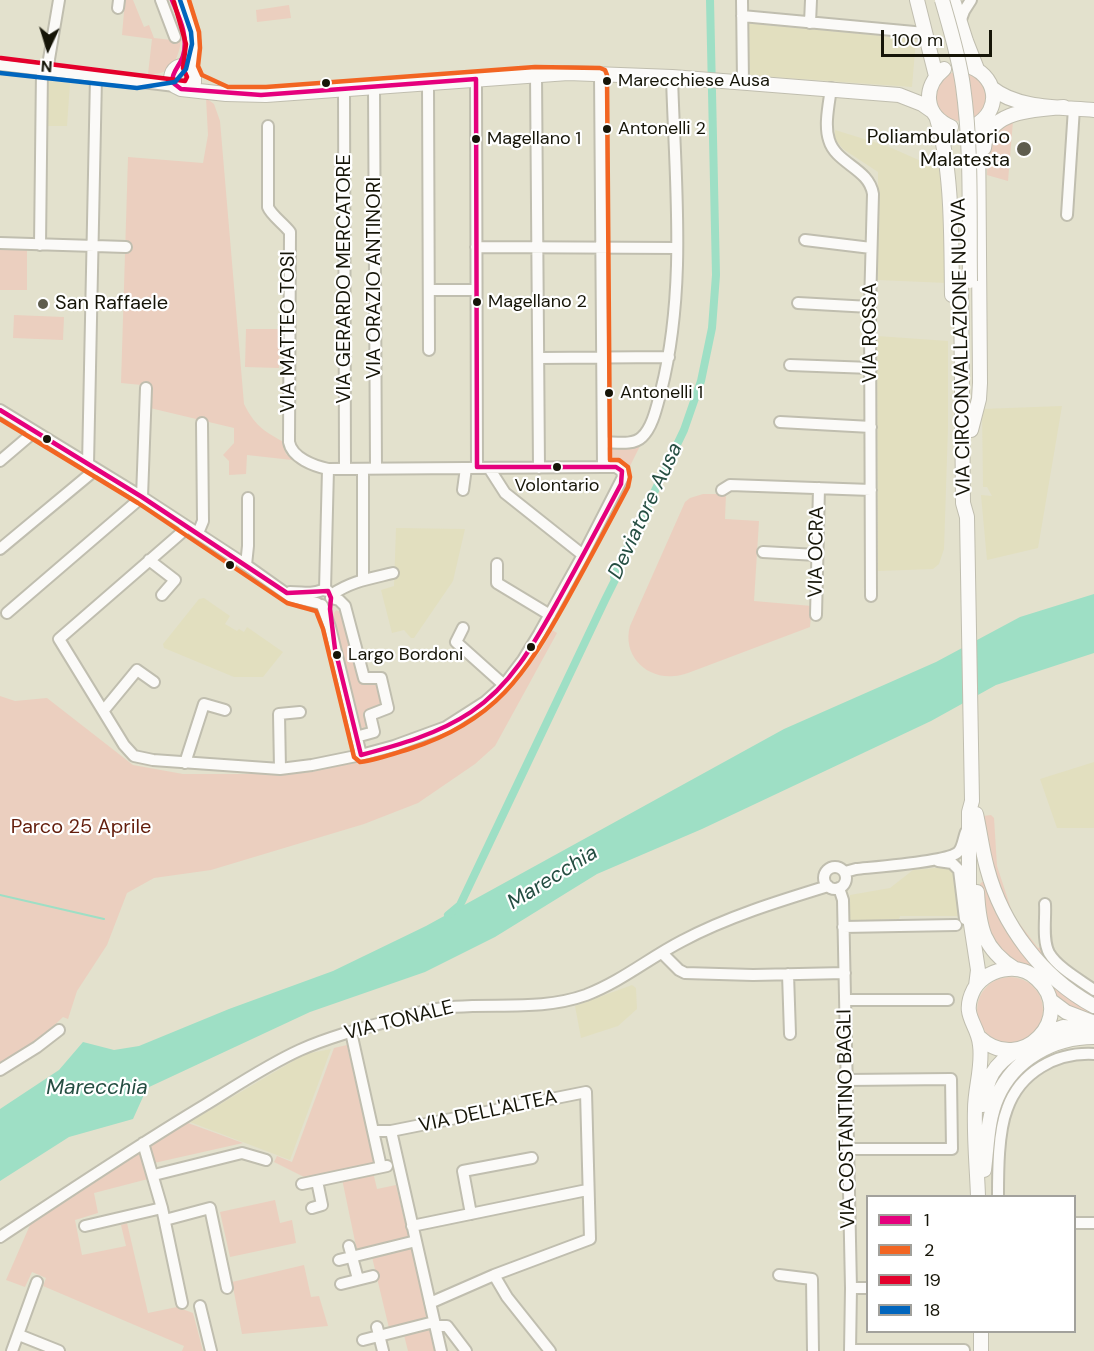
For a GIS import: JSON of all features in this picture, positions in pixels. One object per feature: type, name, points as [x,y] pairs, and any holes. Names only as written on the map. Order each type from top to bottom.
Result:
[{"type":"main road","points":[[172,0],[185,43],[183,77]]},
{"type":"main road","points":[[181,0],[194,43],[183,77]]},
{"type":"main road","points":[[917,0],[937,76],[928,97],[941,132],[950,211],[953,398],[957,415],[966,429]]},
{"type":"main road","name":"VIA CIRCONVALLAZIONE NUOVA","points":[[932,0],[953,84],[959,131],[966,280]]},
{"type":"main road","name":"VIA CIRCONVALLAZIONE NUOVA","points":[[942,0],[950,27],[965,101],[968,159],[966,429],[963,503],[967,517],[974,846],[981,925],[992,951],[1015,969]]},
{"type":"main road","points":[[953,0],[971,67],[987,77],[992,88],[993,99],[990,110],[976,125],[980,383],[979,399],[966,429]]},
{"type":"main road","points":[[183,77],[226,94],[266,95],[536,75],[672,77],[737,81],[898,95],[922,104],[951,127]]},
{"type":"main road","points":[[898,95],[922,88],[937,76]]},
{"type":"main road","points":[[992,88],[1000,95],[1024,103],[1094,110]]},
{"type":"main road","points":[[990,110],[1024,103]]},
{"type":"main road","points":[[979,225],[984,144],[990,128],[998,121],[1013,114],[1069,108]]},
{"type":"main road","points":[[972,814],[995,894],[1018,935],[1053,976],[1077,996],[1094,1006]]},
{"type":"main road","name":"VIA CIRCONVALLAZIONE NUOVA","points":[[972,814],[969,911],[978,970],[976,986]]},
{"type":"main road","points":[[1018,1050],[999,1049],[987,1044],[973,1028],[969,1010],[970,1001],[976,986],[986,976],[996,971],[1015,969],[1036,978],[1050,1000],[1050,1018],[1043,1034]]},
{"type":"main road","points":[[1050,1000],[1072,1015],[1094,1023]]},
{"type":"main road","points":[[983,1176],[982,1108],[986,1085],[994,1068],[1004,1058],[1027,1047],[1043,1034],[1063,1027],[1094,1029]]},
{"type":"main road","points":[[979,1037],[980,1063],[975,1109],[980,1195]]},
{"type":"main road","points":[[980,1195],[993,1110],[997,1097],[1006,1082],[1019,1066],[1035,1053],[1056,1042],[1094,1037]]},
{"type":"main road","points":[[981,1333],[981,1351]]},
{"type":"street","points":[[39,244],[44,71],[59,0]]},
{"type":"street","points":[[161,0],[175,37]]},
{"type":"street","points":[[737,81],[742,0]]},
{"type":"street","points":[[810,23],[811,0]]},
{"type":"street","points":[[960,22],[971,0]]},
{"type":"street","points":[[742,16],[925,33]]},
{"type":"street","points":[[0,65],[137,81],[183,77]]},
{"type":"street","points":[[536,75],[539,468]]},
{"type":"street","points":[[600,75],[603,467]]},
{"type":"street","points":[[0,549],[92,468],[96,77]]},
{"type":"street","points":[[603,442],[632,443],[644,435],[657,405],[669,357],[677,292],[672,77]]},
{"type":"street","points":[[463,490],[472,468],[476,290],[476,79]]},
{"type":"street","points":[[428,83],[429,350]]},
{"type":"street","name":"VIA ORAZIO ANTINORI","points":[[374,88],[376,468]]},
{"type":"street","name":"VIA ROSSA","points":[[831,88],[828,138],[836,153],[863,174],[871,187],[871,596]]},
{"type":"street","name":"VIA GERARDO MERCATORE","points":[[344,89],[345,469]]},
{"type":"street","points":[[1067,215],[1069,108]]},
{"type":"street","name":"VIA MATTEO TOSI","points":[[268,126],[268,207],[269,211],[282,221],[290,232],[289,446],[300,457],[317,467],[328,469],[616,467],[622,471],[621,484],[583,555]]},
{"type":"street","points":[[805,240],[872,248]]},
{"type":"street","points":[[0,243],[126,247]]},
{"type":"street","points":[[476,247],[677,248]]},
{"type":"street","points":[[429,290],[476,290]]},
{"type":"street","points":[[798,303],[870,307]]},
{"type":"street","points":[[539,358],[669,357]]},
{"type":"street","points":[[790,365],[871,368]]},
{"type":"street","points":[[8,613],[142,497],[146,388]]},
{"type":"street","points":[[0,410],[142,497],[287,593],[339,600],[345,606],[364,678],[381,678],[388,708],[370,715],[374,732],[356,736]]},
{"type":"street","points":[[780,422],[871,427]]},
{"type":"street","points":[[198,533],[202,521],[202,423]]},
{"type":"street","points":[[0,461],[34,432]]},
{"type":"street","points":[[188,527],[59,639],[124,745],[134,756],[185,763],[280,769],[312,765],[394,746],[446,727],[485,702],[504,685],[539,634],[583,555],[504,493],[489,468]]},
{"type":"street","points":[[328,469],[325,597],[361,755]]},
{"type":"street","points":[[363,469],[363,579]]},
{"type":"street","points":[[722,490],[730,485],[871,490]]},
{"type":"street","name":"VIA OCRA","points":[[816,615],[819,488]]},
{"type":"street","points":[[246,565],[248,498]]},
{"type":"street","points":[[763,552],[817,555]]},
{"type":"street","points":[[149,560],[175,580],[162,595]]},
{"type":"street","points":[[497,564],[497,583],[550,615]]},
{"type":"street","points":[[325,597],[363,579],[393,573]]},
{"type":"street","points":[[463,628],[456,642],[504,685]]},
{"type":"street","points":[[104,710],[137,670],[154,682]]},
{"type":"street","points":[[185,763],[204,704],[225,710]]},
{"type":"street","points":[[280,769],[279,714],[300,712]]},
{"type":"street","points":[[845,872],[846,881],[839,888],[833,889],[828,886],[824,877],[830,868],[836,867],[845,872],[931,860],[958,852],[972,814]]},
{"type":"street","points":[[931,860],[952,863],[959,870],[962,905],[972,931]]},
{"type":"street","name":"VIA TONALE","points":[[0,1237],[143,1143],[300,1050],[418,1012],[469,1005],[542,1005],[569,1000],[618,981],[681,941],[790,897],[828,886]]},
{"type":"street","name":"VIA COSTANTINO BAGLI","points":[[839,888],[843,900],[851,1288],[850,1351]]},
{"type":"street","points":[[1045,904],[1046,944],[1049,953],[1073,976],[1094,990]]},
{"type":"street","points":[[843,927],[956,925]]},
{"type":"street","points":[[663,954],[685,973],[844,973]]},
{"type":"street","points":[[788,974],[790,1034]]},
{"type":"street","points":[[845,1000],[948,1000]]},
{"type":"street","points":[[0,1070],[59,1030]]},
{"type":"street","points":[[351,1032],[381,1167]]},
{"type":"street","points":[[998,1195],[999,1156],[1006,1110],[1017,1089],[1030,1074],[1062,1056],[1094,1054]]},
{"type":"street","points":[[846,1080],[951,1079],[952,1149],[848,1149]]},
{"type":"street","name":"VIA DELL'ALTEA","points":[[374,1131],[391,1131],[586,1092],[587,1190]]},
{"type":"street","points":[[391,1131],[396,1164],[441,1351]]},
{"type":"street","points":[[143,1143],[165,1220],[182,1303]]},
{"type":"street","points":[[154,1175],[242,1153],[266,1160]]},
{"type":"street","points":[[471,1214],[463,1171],[532,1158]]},
{"type":"street","points":[[302,1184],[396,1164]]},
{"type":"street","points":[[312,1208],[322,1205],[317,1181]]},
{"type":"street","points":[[412,1226],[587,1190],[590,1239],[495,1275],[430,1303]]},
{"type":"street","points":[[84,1226],[162,1208]]},
{"type":"street","points":[[165,1220],[210,1208],[227,1288]]},
{"type":"street","points":[[1076,1224],[1094,1223]]},
{"type":"street","points":[[339,1260],[416,1241]]},
{"type":"street","points":[[349,1246],[358,1279]]},
{"type":"street","points":[[495,1275],[507,1297],[550,1351]]},
{"type":"street","points":[[779,1275],[812,1279],[813,1351]]},
{"type":"street","points":[[341,1284],[373,1276]]},
{"type":"street","points":[[12,1351],[37,1282]]},
{"type":"street","points":[[851,1288],[866,1288]]},
{"type":"street","points":[[200,1306],[211,1351]]},
{"type":"street","points":[[363,1340],[378,1331],[434,1324],[447,1326],[466,1351]]},
{"type":"street","points":[[378,1331],[383,1351]]},
{"type":"street","points":[[19,1335],[59,1351]]},
{"type":"street","points":[[850,1351],[964,1350]]},
{"type":"shaded area","points":[[754,21],[766,25],[916,39],[912,87],[746,75],[746,23],[753,24]]},
{"type":"shaded area","points":[[47,81],[70,83],[67,126],[45,126]]},
{"type":"shaded area","points":[[835,130],[887,146],[939,169],[947,225],[947,283],[878,280],[878,172],[843,149],[835,139]]},
{"type":"shaded area","points":[[877,336],[948,341],[944,549],[939,564],[933,569],[878,571]]},
{"type":"shaded area","points":[[1062,406],[1038,548],[987,560],[981,495],[992,496],[987,487],[983,487],[982,409]]},
{"type":"shaded area","points":[[396,528],[465,529],[453,581],[414,638],[411,638],[404,630],[392,633],[381,590],[394,586]]},
{"type":"shaded area","points":[[204,598],[230,616],[225,624],[244,632],[247,627],[283,652],[263,677],[234,677],[164,648],[163,644],[199,599]]},
{"type":"shaded area","points":[[1094,762],[1094,828],[1057,828],[1040,779]]},
{"type":"shaded area","points":[[946,867],[952,869],[957,878],[958,916],[900,916],[899,919],[850,921],[850,895],[890,888],[913,870]]},
{"type":"shaded area","points":[[632,985],[636,988],[637,1009],[618,1026],[581,1038],[575,1006]]},
{"type":"shaded area","points":[[331,1049],[290,1160],[190,1122],[305,1054]]},
{"type":"green space","points":[[125,0],[133,0],[144,27],[149,25],[154,38],[181,41],[178,55],[167,70],[148,74],[152,39],[122,35]]},
{"type":"green space","points":[[289,5],[291,18],[257,22],[256,10]]},
{"type":"green space","points":[[956,71],[966,71],[979,78],[986,91],[986,101],[979,114],[966,121],[956,121],[947,117],[940,110],[936,101],[936,91],[940,82],[947,75]]},
{"type":"green space","points":[[206,98],[214,104],[220,121],[244,404],[251,417],[260,426],[282,441],[286,454],[292,458],[292,460],[247,455],[246,474],[229,475],[229,461],[223,455],[234,443],[234,428],[150,408],[152,386],[121,383],[128,157],[203,163],[208,135]]},
{"type":"green space","points":[[1013,121],[1008,181],[987,175],[988,147],[998,128]]},
{"type":"green space","points":[[0,248],[27,249],[27,290],[0,290]]},
{"type":"green space","points":[[14,315],[64,317],[63,340],[13,338]]},
{"type":"green space","points":[[246,329],[280,329],[279,368],[245,367]]},
{"type":"green space","points":[[642,442],[630,466],[623,460],[609,458],[610,447]]},
{"type":"green space","points":[[703,494],[726,494],[725,519],[759,521],[754,601],[812,606],[810,627],[688,673],[663,676],[645,669],[638,663],[629,646],[630,626],[685,502]]},
{"type":"green space","points":[[336,610],[343,613],[362,681],[377,681],[382,706],[364,728],[356,724],[332,616]]},
{"type":"green space","name":"Parco 25 Aprile","points":[[552,630],[557,633],[495,746],[475,764],[418,803],[364,824],[211,870],[154,878],[127,893],[107,945],[77,991],[68,1019],[63,1017],[44,1035],[0,1064],[0,696],[15,701],[47,698],[133,765],[183,774],[311,772],[396,753],[449,733],[489,706],[515,681],[540,652]]},
{"type":"green space","points":[[991,815],[994,818],[997,866],[1013,915],[1038,948],[1044,946],[1094,993],[1094,1005],[1038,957],[998,892],[982,818]]},
{"type":"green space","points":[[982,882],[986,882],[998,908],[1094,1012],[1094,1020],[1076,1015],[996,951],[980,902]]},
{"type":"green space","points":[[1010,977],[1023,980],[1033,987],[1040,997],[1043,1010],[1040,1023],[1033,1033],[1023,1040],[1010,1043],[997,1040],[987,1033],[980,1023],[977,1010],[980,997],[987,987],[997,980]]},
{"type":"green space","points":[[347,1045],[375,1164],[308,1179],[274,1162],[277,1156],[292,1162],[334,1048]]},
{"type":"green space","points":[[188,1123],[243,1143],[154,1163],[149,1145]]},
{"type":"green space","points":[[141,1152],[148,1179],[94,1193],[98,1213],[75,1220],[82,1255],[126,1246],[121,1225],[127,1223],[148,1313],[177,1307],[193,1313],[203,1351],[182,1351],[184,1346],[43,1286],[46,1278],[32,1272],[25,1287],[6,1280],[30,1225]]},
{"type":"green space","points":[[373,1172],[377,1189],[396,1185],[409,1239],[357,1251],[342,1179]]},
{"type":"green space","points":[[275,1200],[280,1223],[292,1220],[296,1243],[230,1257],[220,1212]]},
{"type":"green space","points":[[412,1247],[427,1318],[389,1328],[372,1257]]},
{"type":"green space","points":[[304,1265],[311,1297],[319,1296],[328,1326],[242,1334],[232,1282]]},
{"type":"green space","points":[[430,1330],[435,1351],[408,1351],[404,1335]]},
{"type":"water","name":"Marecchia","points":[[1094,594],[1094,653],[996,685],[931,721],[702,829],[597,874],[495,937],[425,972],[310,1012],[147,1088],[133,1119],[69,1137],[0,1181],[0,1109],[59,1070],[83,1042],[114,1050],[139,1046],[229,1009],[333,971],[426,926],[784,729],[936,662],[1020,617]]},
{"type":"waterway","name":"Deviatore Ausa","points":[[448,915],[460,905],[615,580],[614,576],[684,430],[701,381],[712,328],[716,275],[710,0]]},
{"type":"waterway","points":[[0,895],[104,919]]},
{"type":"transit line","name":"1","points":[[0,410],[142,497],[287,593],[328,591],[331,598],[330,609],[335,649],[361,755],[404,743],[445,727],[471,712],[499,688],[522,660],[542,629],[621,484],[622,471],[616,467],[477,467],[476,79],[261,95],[181,89],[172,82],[173,75],[183,56],[185,42],[172,0]]},
{"type":"transit line","name":"18","points":[[0,73],[137,88],[175,82],[186,69],[192,44],[191,32],[180,0]]},
{"type":"transit line","name":"2","points":[[0,419],[138,503],[287,603],[316,611],[323,629],[354,757],[360,762],[391,755],[439,738],[486,710],[505,692],[537,651],[552,627],[628,487],[630,477],[628,467],[619,460],[610,460],[607,75],[605,70],[535,67],[266,87],[228,87],[202,75],[198,66],[199,32],[189,0]]},
{"type":"transit line","name":"19","points":[[1,58],[185,81],[187,77],[183,68],[186,44],[174,2]]},
{"type":"place","name":"Marecchiese Ausa","points":[[607,81]]},
{"type":"place","name":"Antonelli 2","points":[[607,129]]},
{"type":"place","name":"Magellano 1","points":[[476,139]]},
{"type":"place","name":"Poliambulatorio Malatesta","points":[[1024,149]]},
{"type":"place","name":"Magellano 2","points":[[477,302]]},
{"type":"place","name":"San Raffaele","points":[[43,304]]},
{"type":"place","name":"Antonelli 1","points":[[609,393]]},
{"type":"place","name":"Volontario","points":[[557,467]]},
{"type":"place","name":"Largo Bordoni","points":[[337,655]]}]
